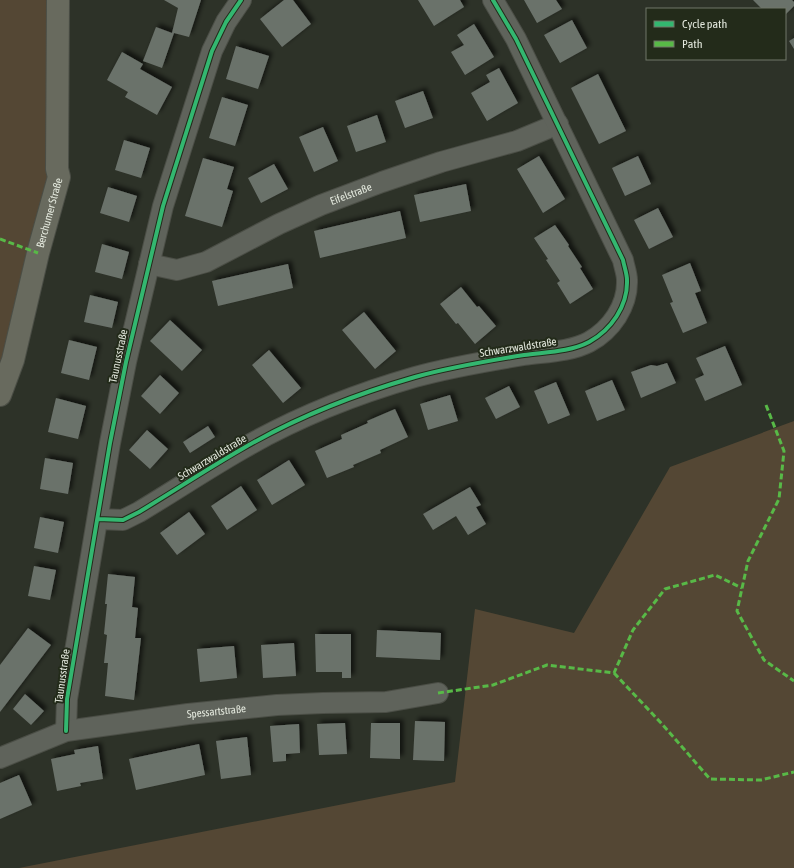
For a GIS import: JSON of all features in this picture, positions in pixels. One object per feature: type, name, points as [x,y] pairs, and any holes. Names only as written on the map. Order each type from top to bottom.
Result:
[{"type":"main road","name":"Berchumer Straße","points":[[0,395],[13,360],[38,253],[58,177],[58,0]]},
{"type":"street","name":"Taunusstraße","points":[[66,731],[67,699],[98,519],[126,362],[149,264],[163,206],[212,51],[226,22],[241,0]]},
{"type":"street","name":"Schwarzwaldstraße","points":[[98,519],[123,520],[139,512],[243,448],[277,430],[353,398],[394,383],[433,372],[569,348],[589,342],[606,330],[616,319],[625,296],[627,280],[623,260],[516,39],[493,0]]},
{"type":"street","name":"Eifelstraße","points":[[149,264],[177,270],[206,262],[279,224],[321,205],[426,167],[517,141],[558,124]]},
{"type":"street","name":"Spessartstraße","points":[[0,758],[66,731],[203,712],[277,705],[386,702],[438,694]]},
{"type":"shaded area","points":[[0,0],[58,0],[57,169],[0,395]]},
{"type":"shaded area","points":[[794,421],[794,868],[19,868],[455,782],[475,609],[574,633],[670,467]]},
{"type":"building","points":[[164,0],[201,0],[189,37],[174,33],[162,68],[143,61],[156,27],[172,33],[178,8]]},
{"type":"building","points":[[284,0],[293,0],[311,24],[282,47],[260,19]]},
{"type":"building","points":[[418,0],[460,0],[464,7],[434,26]]},
{"type":"building","points":[[524,0],[556,0],[562,9],[537,23]]},
{"type":"building","points":[[753,0],[792,0],[794,2],[794,6],[786,14],[786,8],[761,8]]},
{"type":"building","points":[[572,20],[587,48],[560,63],[544,35]]},
{"type":"building","points":[[474,24],[494,57],[465,75],[451,52],[464,45],[457,35]]},
{"type":"building","points":[[794,38],[794,49],[789,41]]},
{"type":"building","points":[[236,46],[269,56],[258,89],[226,79]]},
{"type":"building","points":[[122,52],[143,64],[140,69],[172,87],[157,115],[125,97],[128,92],[107,80]]},
{"type":"building","points":[[499,68],[518,103],[487,121],[471,93],[490,82],[486,75]]},
{"type":"building","points":[[598,74],[626,131],[599,144],[571,88]]},
{"type":"building","points":[[423,91],[433,118],[405,128],[395,101]]},
{"type":"building","points":[[222,97],[248,105],[235,146],[209,138]]},
{"type":"building","points":[[377,115],[386,142],[356,152],[347,126]]},
{"type":"building","points":[[323,127],[338,161],[314,172],[299,137]]},
{"type":"building","points":[[124,140],[150,148],[141,178],[115,170]]},
{"type":"building","points":[[539,156],[565,199],[543,213],[517,169]]},
{"type":"building","points":[[638,156],[651,184],[625,196],[612,168]]},
{"type":"building","points":[[203,158],[234,167],[227,189],[233,191],[222,227],[185,216]]},
{"type":"building","points":[[274,164],[288,189],[261,203],[248,178]]},
{"type":"building","points":[[466,184],[471,211],[420,222],[414,195]]},
{"type":"building","points":[[108,187],[137,196],[129,222],[100,213]]},
{"type":"building","points":[[658,208],[673,237],[649,249],[634,220]]},
{"type":"building","points":[[400,211],[406,238],[320,258],[314,231]]},
{"type":"building","points":[[555,225],[569,245],[568,246],[582,267],[580,268],[593,289],[570,304],[557,283],[560,281],[546,260],[548,259],[534,238]]},
{"type":"building","points":[[102,244],[129,252],[122,279],[95,272]]},
{"type":"building","points":[[690,263],[701,291],[695,293],[707,323],[683,333],[670,303],[673,302],[662,275]]},
{"type":"building","points":[[288,264],[293,288],[218,306],[212,281]]},
{"type":"building","points":[[461,287],[477,307],[479,306],[496,326],[475,344],[440,304]]},
{"type":"building","points":[[90,295],[118,302],[112,328],[84,322]]},
{"type":"building","points":[[364,312],[396,351],[375,369],[342,330]]},
{"type":"building","points":[[170,320],[202,350],[182,371],[150,341]]},
{"type":"building","points":[[69,340],[97,347],[89,380],[61,373]]},
{"type":"building","points":[[725,346],[742,385],[705,401],[695,379],[704,375],[696,358]]},
{"type":"building","points":[[269,350],[301,388],[283,403],[252,365]]},
{"type":"building","points":[[667,363],[676,383],[641,398],[631,372],[651,365],[657,366]]},
{"type":"building","points":[[160,375],[179,393],[160,414],[141,396]]},
{"type":"building","points":[[612,380],[625,410],[597,421],[585,391]]},
{"type":"building","points":[[556,382],[570,415],[548,424],[534,391]]},
{"type":"building","points":[[509,386],[520,407],[496,419],[485,398]]},
{"type":"building","points":[[450,395],[458,421],[428,430],[420,404]]},
{"type":"building","points":[[56,398],[86,406],[78,439],[48,432]]},
{"type":"building","points":[[395,409],[408,437],[380,450],[381,453],[353,465],[354,467],[327,478],[315,451],[342,439],[341,435],[368,423],[367,421]]},
{"type":"building","points":[[208,426],[215,437],[190,453],[183,442]]},
{"type":"building","points":[[147,430],[168,449],[150,469],[129,450]]},
{"type":"building","points":[[45,458],[73,463],[68,494],[40,489]]},
{"type":"building","points":[[289,460],[305,485],[272,505],[257,480]]},
{"type":"building","points":[[241,486],[257,510],[227,530],[211,506]]},
{"type":"building","points":[[470,487],[481,505],[476,507],[486,524],[468,535],[456,516],[433,530],[423,514]]},
{"type":"building","points":[[189,512],[205,534],[177,555],[160,533]]},
{"type":"building","points":[[40,517],[64,522],[58,553],[34,548]]},
{"type":"building","points":[[34,566],[56,570],[50,600],[28,596]]},
{"type":"building","points":[[108,574],[135,577],[132,607],[138,608],[135,638],[141,638],[134,700],[105,696],[108,663],[104,663],[107,635],[104,634]]},
{"type":"building","points":[[28,628],[51,645],[0,712],[0,665]]},
{"type":"building","points":[[377,630],[441,633],[440,660],[376,657]]},
{"type":"building","points":[[315,634],[351,634],[351,678],[342,678],[342,672],[316,672]]},
{"type":"building","points":[[294,643],[296,676],[263,678],[261,645]]},
{"type":"building","points":[[234,646],[237,678],[200,682],[197,649]]},
{"type":"building","points":[[25,694],[44,711],[31,725],[13,709]]},
{"type":"building","points":[[415,721],[445,722],[444,761],[413,760]]},
{"type":"building","points":[[345,723],[347,754],[319,755],[317,724]]},
{"type":"building","points":[[371,723],[400,723],[400,759],[370,758]]},
{"type":"building","points":[[299,724],[300,753],[286,754],[286,761],[273,762],[270,726]]},
{"type":"building","points":[[247,737],[251,775],[221,779],[216,741]]},
{"type":"building","points":[[199,744],[205,775],[136,790],[129,759]]},
{"type":"building","points":[[98,746],[103,779],[80,783],[81,786],[57,791],[51,759],[75,754],[74,750]]},
{"type":"building","points":[[19,775],[32,805],[0,819],[0,783]]},
{"type":"marked path","points":[[0,239],[38,253]]},
{"type":"marked path","points":[[766,405],[784,451],[779,499],[748,561],[737,611],[764,660],[794,681]]},
{"type":"marked path","points":[[438,693],[493,685],[547,665],[614,673],[633,630],[665,589],[715,575],[742,588]]},
{"type":"marked path","points":[[614,673],[662,724],[710,779],[761,780],[794,772]]},
{"type":"cycle path","points":[[66,731],[67,699],[110,443],[126,362],[163,206],[212,51],[226,22],[241,0]]},
{"type":"cycle path","points":[[98,519],[123,520],[139,512],[216,464],[262,438],[304,417],[348,399],[415,377],[442,370],[469,364],[574,348],[597,337],[611,324],[621,308],[627,290],[627,278],[623,260],[516,39],[493,0]]}]
